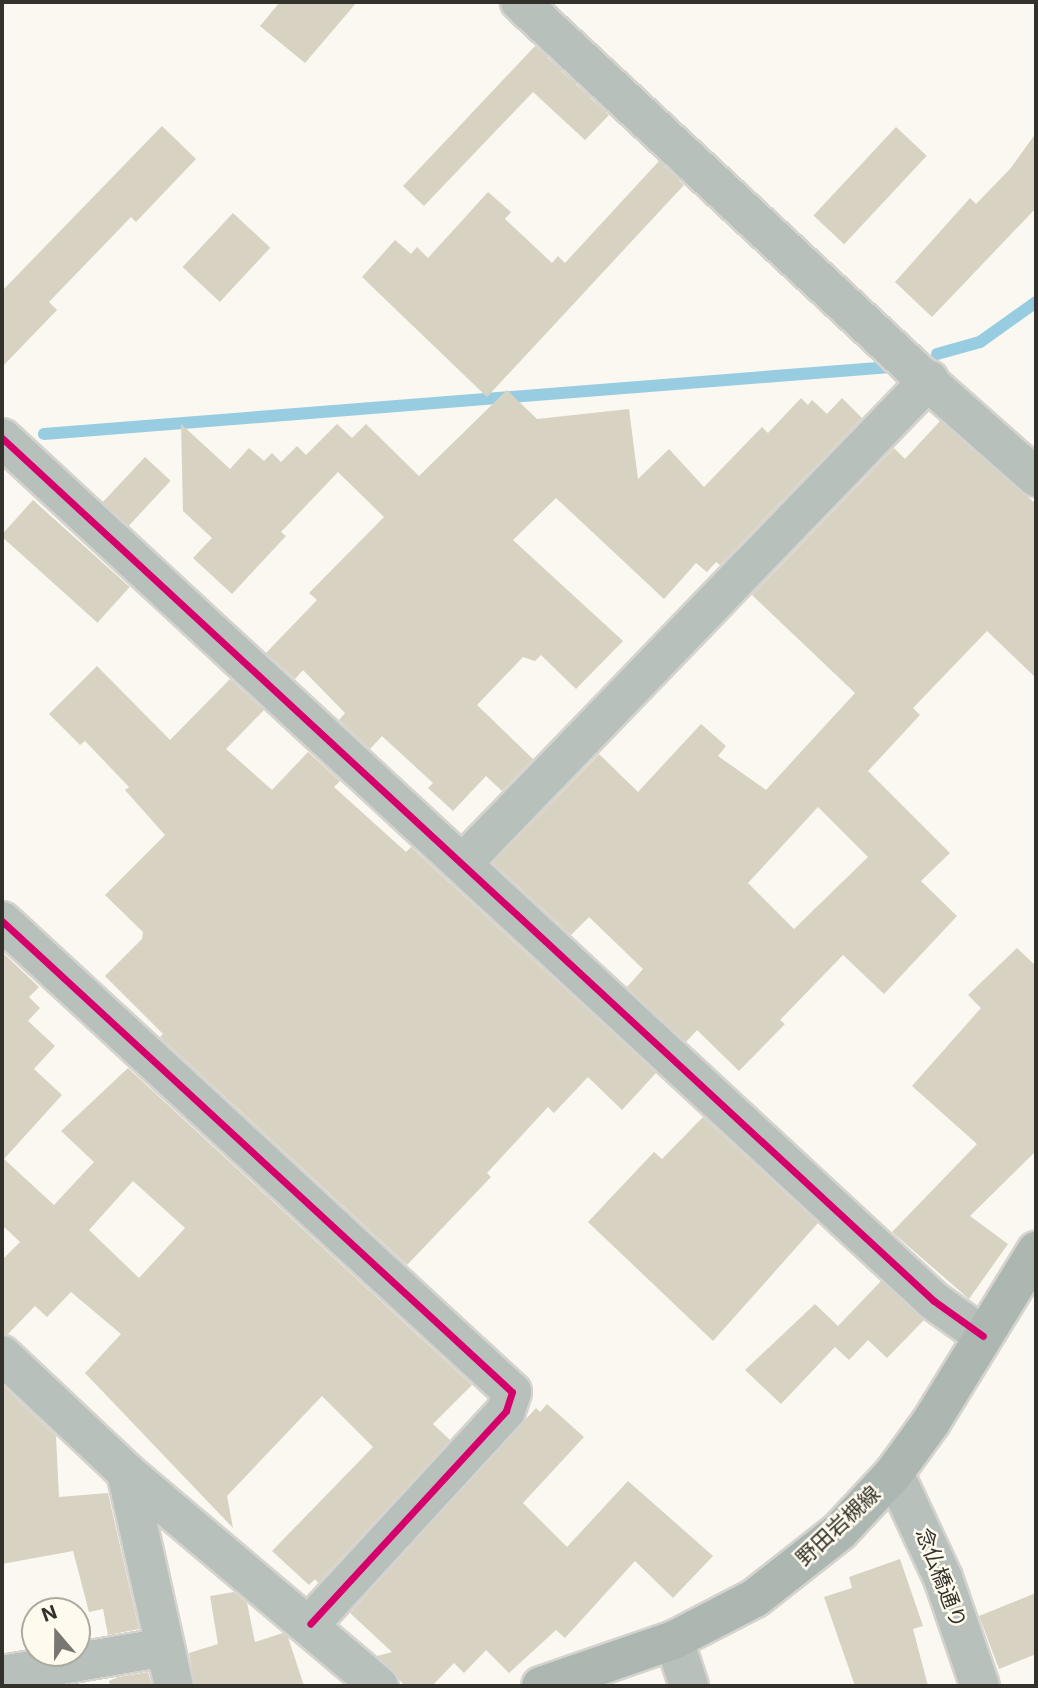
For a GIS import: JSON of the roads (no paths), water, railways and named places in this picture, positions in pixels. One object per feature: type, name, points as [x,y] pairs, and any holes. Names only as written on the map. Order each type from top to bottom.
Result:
[{"type":"main road","name":"野田岩槻線","points":[[541,1686],[674,1640],[755,1598],[840,1531],[894,1474],[1033,1261]]},
{"type":"street","points":[[520,2],[1036,477]]},
{"type":"street","points":[[464,862],[929,380]]},
{"type":"street","points":[[2,438],[464,862],[934,1301],[983,1336]]},
{"type":"street","points":[[2,921],[512,1392],[506,1411],[310,1624]]},
{"type":"street","points":[[2,1355],[125,1472],[310,1624],[379,1686]]},
{"type":"street","points":[[125,1472],[174,1686]]},
{"type":"street","name":"念仏橋通り","points":[[894,1474],[943,1578],[980,1686]]},
{"type":"street","points":[[674,1640],[689,1686]]},
{"type":"street","points":[[2,1675],[165,1647]]},
{"type":"waterway","points":[[937,354],[980,342],[1036,302]]},
{"type":"waterway","points":[[44,434],[890,367]]}]
